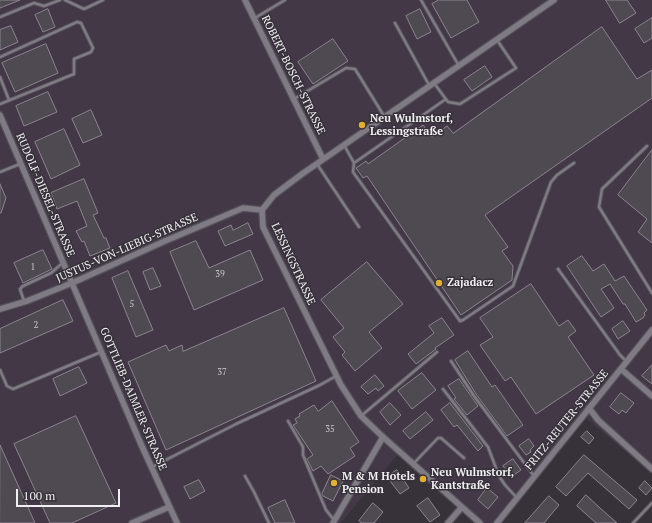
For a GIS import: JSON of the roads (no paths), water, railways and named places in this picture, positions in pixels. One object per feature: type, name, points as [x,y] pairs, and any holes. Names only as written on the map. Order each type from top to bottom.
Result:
[{"type":"street","name":"ROBERT-BOSCH-STRASSE","points":[[245,0],[323,159]]},
{"type":"street","points":[[262,210],[274,195],[316,164],[554,0]]},
{"type":"street","name":"RUDOLF-DIESEL-STRASSE","points":[[0,115],[72,283]]},
{"type":"street","name":"JUSTUS-VON-LIEBIG-STRASSE","points":[[0,309],[25,302],[72,283],[242,208],[262,210]]},
{"type":"street","name":"LESSINGSTRASSE","points":[[262,210],[263,227],[337,376],[361,416],[480,523]]},
{"type":"street","name":"GOTTLIEB-DAIMLER-STRASSE","points":[[72,283],[151,467],[177,523]]},
{"type":"street","name":"FRITZ-REUTER-STRASSE","points":[[497,523],[652,330]]},
{"type":"street","points":[[621,369],[652,396]]},
{"type":"street","points":[[590,408],[598,420],[652,469]]},
{"type":"street","points":[[334,522],[383,437]]},
{"type":"street","points":[[132,523],[169,507]]},
{"type":"street","points":[[448,523],[462,507]]},
{"type":"lane","points":[[0,17],[34,3],[44,6],[60,0]]},
{"type":"lane","points":[[66,0],[84,9],[102,0]]},
{"type":"lane","points":[[254,19],[285,0]]},
{"type":"lane","points":[[421,0],[459,66]]},
{"type":"lane","points":[[0,57],[77,22],[81,23],[92,48],[92,52],[74,59],[74,74],[0,104]]},
{"type":"lane","points":[[394,23],[432,84],[448,102],[460,104],[516,68],[496,40]]},
{"type":"lane","points":[[294,100],[346,68],[355,69],[384,117]]},
{"type":"lane","points":[[0,77],[10,100]]},
{"type":"lane","points":[[354,163],[446,99]]},
{"type":"lane","points":[[344,145],[354,163],[353,172],[460,321],[513,286],[551,182],[557,175],[574,164]]},
{"type":"lane","points":[[647,146],[602,189],[598,207],[652,293]]},
{"type":"lane","points":[[0,172],[21,163]]},
{"type":"lane","points":[[316,164],[359,227]]},
{"type":"lane","points":[[25,302],[20,289],[23,286],[51,273],[63,263]]},
{"type":"lane","points":[[558,269],[626,362]]},
{"type":"lane","points":[[0,370],[7,386],[13,389],[102,352]]},
{"type":"lane","points":[[361,416],[437,352]]},
{"type":"lane","points":[[451,361],[474,396],[534,476]]},
{"type":"lane","points":[[151,467],[236,424],[337,376]]},
{"type":"lane","points":[[442,389],[488,447],[499,476],[517,498]]},
{"type":"lane","points":[[288,421],[303,447],[303,455],[326,510],[334,522]]},
{"type":"lane","points":[[413,464],[438,438],[441,438],[464,458]]},
{"type":"lane","points":[[245,476],[269,523]]},
{"type":"lane","points":[[633,523],[652,503]]},
{"type":"place","name":"Neu Wulmstorf, Lessingstraße","points":[[362,125]]},
{"type":"place","name":"Zajadacz","points":[[439,283]]},
{"type":"place","name":"Neu Wulmstorf, Kantstraße","points":[[423,479]]},
{"type":"place","name":"M & M Hotels Pension","points":[[334,483]]}]
